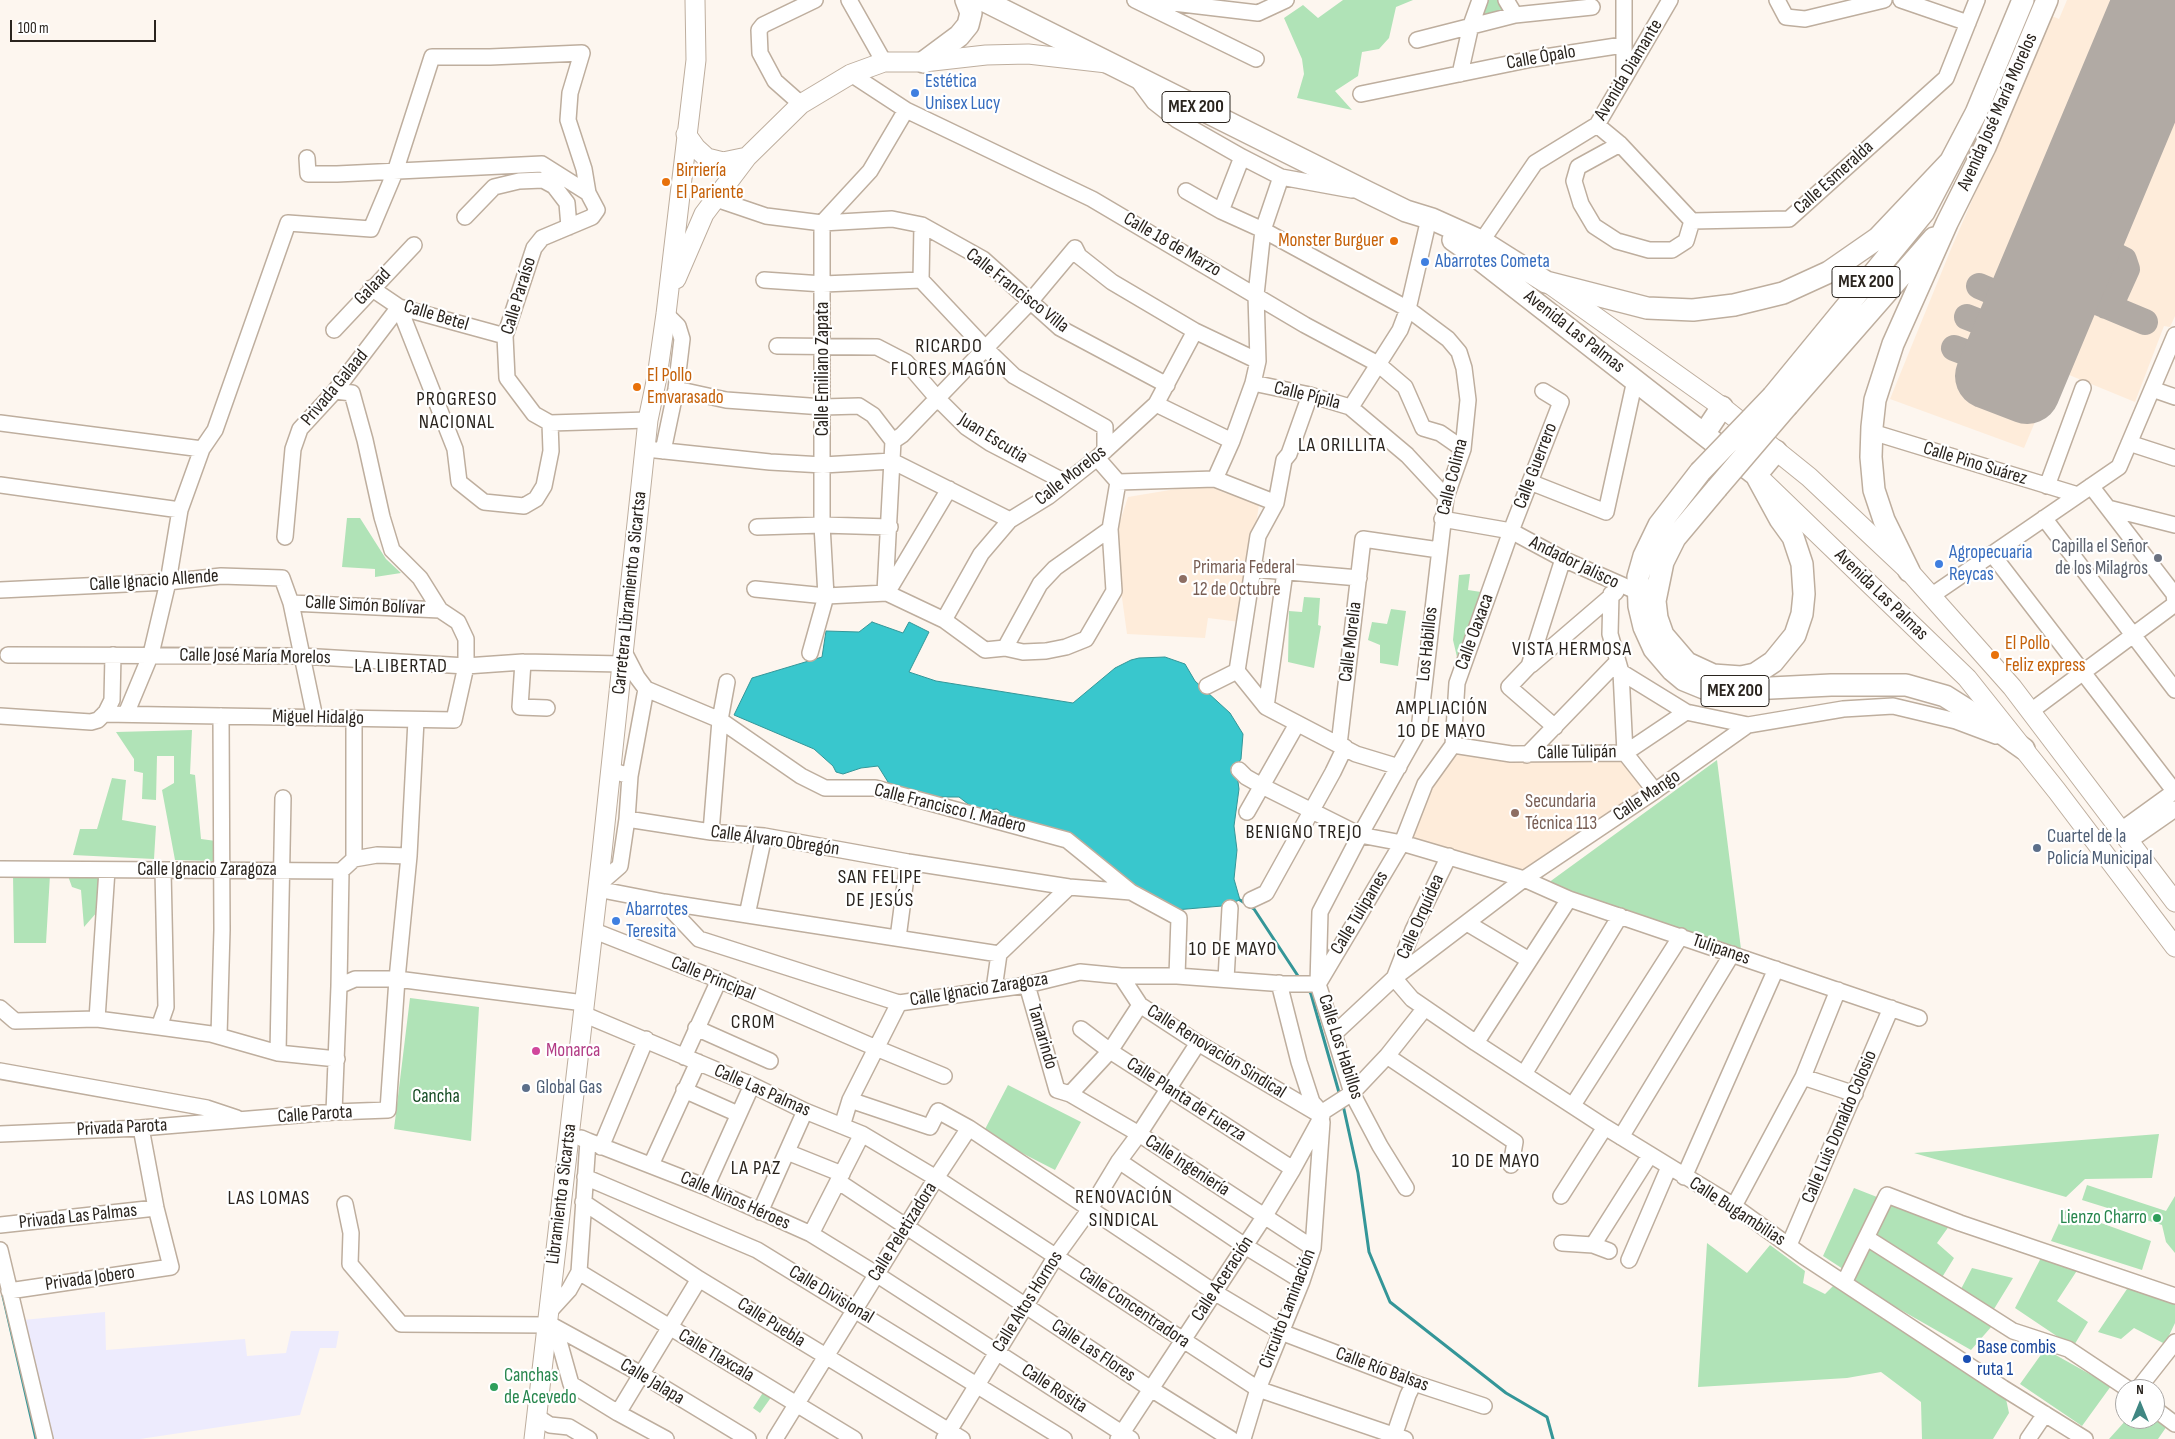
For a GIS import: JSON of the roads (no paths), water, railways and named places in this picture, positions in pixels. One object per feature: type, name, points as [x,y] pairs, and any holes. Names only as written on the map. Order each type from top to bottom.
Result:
[{"type":"highway","points":[[924,62],[959,36],[968,25],[971,14],[966,0]]},
{"type":"highway","name":"MEX 200","points":[[982,0],[1137,79],[1367,192]]},
{"type":"highway","name":"Avenida José María Morelos","points":[[1950,162],[1976,113],[2023,0]]},
{"type":"highway","name":"Avenida José María Morelos","points":[[1947,223],[1985,147],[2047,0]]},
{"type":"highway","name":"MEX 200","points":[[1546,282],[1647,308],[1693,310],[1734,305],[1783,293],[1829,272],[1878,238],[1950,162]]},
{"type":"highway","name":"MEX 200","points":[[1950,162],[1924,212],[1780,400],[1700,472],[1659,525],[1644,556],[1632,590],[1644,627],[1654,649],[1664,663],[1684,680],[1711,691],[1831,685],[1906,685],[1951,700],[1983,720],[2018,746]]},
{"type":"highway","name":"Avenida Las Palmas","points":[[1367,192],[1546,282]]},
{"type":"highway","points":[[1776,451],[1756,475],[1780,519],[1793,537],[1802,564],[1804,594],[1802,614],[1795,635],[1773,662],[1755,674],[1741,677],[1713,675],[1687,663],[1663,635],[1657,618],[1654,601],[1663,562],[1675,538],[1717,488],[1780,400],[1947,223]]},
{"type":"highway","name":"MEX 200","points":[[1909,571],[1884,520],[1874,490],[1871,457],[1875,400],[1884,369],[1947,223]]},
{"type":"highway","name":"Avenida Las Palmas","points":[[1477,248],[1635,380],[1756,475]]},
{"type":"highway","points":[[1704,434],[1722,407]]},
{"type":"main road","points":[[667,307],[696,60],[695,0]]},
{"type":"main road","points":[[667,307],[704,214],[747,157],[801,104],[851,74],[884,62],[924,62],[986,55],[1028,54],[1108,63]]},
{"type":"main road","points":[[686,134],[696,148],[707,158],[723,162],[747,157]]},
{"type":"main road","name":"Avenida Las Palmas","points":[[1546,282],[1722,407],[1809,477],[1909,571],[2031,711],[2175,902]]},
{"type":"main road","name":"Carretera Libramiento a Sicartsa","points":[[597,887],[622,657],[654,450],[648,420],[658,377],[667,307]]},
{"type":"main road","name":"Avenida Las Palmas","points":[[1756,475],[1972,684],[2018,746],[2057,791],[2175,947]]},
{"type":"main road","points":[[1972,684],[1994,667]]},
{"type":"main road","points":[[2057,791],[2080,775]]},
{"type":"main road","name":"Libramiento a Sicartsa","points":[[534,1439],[550,1322],[597,887]]},
{"type":"street","points":[[801,104],[775,80],[760,53],[759,30],[787,6],[815,0]]},
{"type":"street","points":[[849,0],[884,62]]},
{"type":"street","points":[[1135,0],[1256,60]]},
{"type":"street","points":[[1148,0],[1258,13],[1286,0]]},
{"type":"street","points":[[1460,74],[1470,25],[1480,0]]},
{"type":"street","points":[[1506,0],[1515,15]]},
{"type":"street","points":[[1624,0],[1624,77]]},
{"type":"street","name":"Avenida Diamante","points":[[1477,248],[1535,163],[1597,125],[1670,0]]},
{"type":"street","points":[[1777,0],[1786,17],[1805,20],[1884,0]]},
{"type":"street","points":[[1901,0],[1968,23]]},
{"type":"street","name":"Calle Esmeralda","points":[[1692,220],[1789,219],[1946,78],[1976,0]]},
{"type":"street","points":[[1417,40],[1515,15],[1592,6]]},
{"type":"street","name":"Calle Ópalo","points":[[1361,94],[1623,45]]},
{"type":"street","points":[[126,714],[151,654],[168,582],[180,510],[202,449],[215,430],[288,223],[372,229],[395,172],[432,57],[490,57],[582,53],[570,93],[568,120],[584,169],[588,193]]},
{"type":"street","name":"Calle 18 de Marzo","points":[[851,74],[906,110],[1092,199],[1305,325],[1378,364],[1405,387],[1423,428],[1440,433],[1463,449]]},
{"type":"street","points":[[1137,79],[1154,102],[1177,120],[1281,177],[1367,192]]},
{"type":"street","points":[[822,223],[870,171],[906,110]]},
{"type":"street","points":[[1597,125],[1620,144],[1692,220],[1686,241],[1672,250],[1649,250],[1617,241],[1594,226],[1581,204],[1574,182],[1578,167],[1620,144]]},
{"type":"street","points":[[1221,211],[1242,157]]},
{"type":"street","points":[[308,158],[308,174],[395,172],[542,164],[588,193]]},
{"type":"street","points":[[1215,479],[1232,441],[1253,384],[1258,361],[1256,295],[1263,230],[1281,177]]},
{"type":"street","points":[[465,217],[494,187],[543,180],[554,186],[567,203],[569,227]]},
{"type":"street","name":"Calle Colima","points":[[1186,191],[1221,211],[1263,230],[1408,309],[1448,339],[1459,352],[1468,400],[1463,449],[1446,496],[1439,550]]},
{"type":"street","name":"Calle Paraíso","points":[[550,423],[534,414],[507,378],[505,336],[534,248],[542,238],[592,217],[597,210],[588,193]]},
{"type":"street","name":"Calle Francisco Villa","points":[[716,199],[766,216],[822,223],[892,219],[922,225],[983,259],[1029,303],[1060,328],[1167,385]]},
{"type":"street","name":"Calle Emiliano Zapata","points":[[810,653],[826,596],[822,525],[822,223]]},
{"type":"street","points":[[1351,408],[1400,330],[1408,309],[1430,223]]},
{"type":"street","points":[[755,589],[826,596],[886,592],[944,620],[985,650],[1005,648],[1023,652],[1046,651],[1066,647],[1086,639],[1114,591],[1110,530],[1118,482],[1101,455],[1105,427],[1014,376],[921,280],[922,225]]},
{"type":"street","name":"Galaad","points":[[334,330],[371,288],[414,245]]},
{"type":"street","name":"Calle Pípila","points":[[1029,303],[1075,248],[1079,256],[1112,282],[1195,330],[1258,361]]},
{"type":"street","points":[[764,280],[823,284],[921,280]]},
{"type":"street","name":"Calle Betel","points":[[371,288],[399,306],[505,336]]},
{"type":"street","points":[[893,441],[902,436],[936,398],[1029,303]]},
{"type":"street","points":[[399,306],[455,449],[459,482],[484,502],[524,506],[536,499],[544,486],[551,451],[550,423],[648,420]]},
{"type":"street","name":"Privada Galaad","points":[[285,537],[293,449],[300,429],[335,391],[399,306]]},
{"type":"street","points":[[667,307],[678,326],[682,339],[676,390],[654,450],[770,462],[823,465],[892,461],[1010,520]]},
{"type":"street","name":"Calle Morelos","points":[[944,620],[981,554],[1010,520],[1049,496],[1101,455],[1156,404],[1195,330]]},
{"type":"street","points":[[1931,596],[2119,467],[2175,335]]},
{"type":"street","name":"Juan Escutia","points":[[777,346],[877,347],[906,362],[936,398],[966,427],[990,443],[1065,482]]},
{"type":"street","points":[[1530,482],[1606,512],[1635,380]]},
{"type":"street","name":"Calle Pípila","points":[[1253,384],[1345,404],[1407,455],[1446,496]]},
{"type":"street","points":[[2047,486],[2083,388]]},
{"type":"street","points":[[2152,389],[2175,397]]},
{"type":"street","points":[[676,390],[726,400],[823,407],[859,406],[873,415],[893,441],[886,592]]},
{"type":"street","points":[[335,391],[352,393],[365,440],[382,517],[392,550],[420,578],[440,610],[458,622],[466,639],[466,666]]},
{"type":"street","name":"Calle Guerrero","points":[[1511,531],[1561,402],[1543,391]]},
{"type":"street","points":[[1310,395],[1289,454],[1284,460],[1276,503],[1258,536],[1237,671],[1266,708],[1356,754],[1399,767]]},
{"type":"street","points":[[1156,404],[1232,441]]},
{"type":"street","points":[[0,423],[202,449]]},
{"type":"street","name":"Calle Pino Suárez","points":[[1872,432],[2078,495]]},
{"type":"street","points":[[2129,443],[2175,458]]},
{"type":"street","points":[[1118,482],[1215,479],[1276,503]]},
{"type":"street","points":[[0,485],[180,510]]},
{"type":"street","points":[[2031,711],[2134,635],[2175,597],[2091,486]]},
{"type":"street","points":[[886,592],[949,489]]},
{"type":"street","points":[[2108,508],[2175,525]]},
{"type":"street","points":[[2044,518],[2175,690]]},
{"type":"street","name":"Andador Jalisco","points":[[1442,519],[1511,531],[1563,559],[1632,590]]},
{"type":"street","points":[[757,527],[822,525],[890,527]]},
{"type":"street","points":[[1005,648],[1040,584],[1055,568],[1110,530]]},
{"type":"street","name":"Calle Oaxaca","points":[[1454,745],[1457,684],[1511,531]]},
{"type":"street","name":"Calle Morelia","points":[[1342,746],[1363,540],[1439,550]]},
{"type":"street","name":"Los Habillos","points":[[1315,984],[1320,912],[1360,835],[1419,730],[1439,550]]},
{"type":"street","points":[[1992,554],[2175,791],[2125,836]]},
{"type":"street","points":[[1530,666],[1563,559]]},
{"type":"street","points":[[1253,569],[1359,578]]},
{"type":"street","points":[[1266,708],[1285,572]]},
{"type":"street","name":"Calle Ignacio Allende","points":[[0,590],[168,582],[221,576],[282,578],[291,603]]},
{"type":"street","points":[[1555,727],[1509,687],[1611,594],[1632,590]]},
{"type":"street","points":[[1611,594],[1610,634],[1619,667],[1625,753],[1655,791]]},
{"type":"street","points":[[291,603],[315,718]]},
{"type":"street","name":"Calle Simón Bolívar","points":[[291,603],[440,610]]},
{"type":"street","name":"Calle José María Morelos","points":[[8,654],[301,656],[466,666],[622,657]]},
{"type":"street","points":[[0,716],[91,722],[98,720],[112,700],[113,655]]},
{"type":"street","points":[[597,887],[620,866],[627,819],[630,776],[646,689],[622,657]]},
{"type":"street","points":[[523,662],[520,706],[547,708]]},
{"type":"street","name":"Miguel Hidalgo","points":[[104,714],[454,720],[466,666]]},
{"type":"street","points":[[1619,667],[1686,712],[1748,725]]},
{"type":"street","points":[[1526,755],[1619,667]]},
{"type":"street","points":[[1208,686],[1237,671]]},
{"type":"street","points":[[711,832],[720,720],[727,682]]},
{"type":"street","points":[[1934,716],[1972,684]]},
{"type":"street","name":"Calle Francisco I. Madero","points":[[646,689],[720,720],[802,776],[825,788],[875,788],[1067,840],[1131,892],[1179,918],[1177,976]]},
{"type":"street","name":"Calle Mango","points":[[1334,1034],[1394,978],[1524,879],[1655,791],[1748,725],[1843,709],[1893,706],[1956,721],[2018,746]]},
{"type":"street","name":"Calle Tulipán","points":[[1454,745],[1526,755],[1625,753],[1686,712]]},
{"type":"street","points":[[219,1036],[220,716]]},
{"type":"street","points":[[354,718],[354,859]]},
{"type":"street","points":[[397,979],[409,856],[416,720]]},
{"type":"street","points":[[1247,812],[1297,724]]},
{"type":"street","points":[[1402,843],[1425,784],[1454,745]]},
{"type":"street","points":[[1251,900],[1266,893],[1311,811],[1342,746]]},
{"type":"street","points":[[610,770],[630,776]]},
{"type":"street","points":[[1239,770],[1246,777],[1262,786],[1360,835],[1402,843],[1524,879]]},
{"type":"street","points":[[278,1053],[283,798]]},
{"type":"street","points":[[2125,836],[2175,809]]},
{"type":"street","name":"Calle Álvaro Obregón","points":[[627,819],[711,832],[764,836],[908,862],[1069,887],[1131,892]]},
{"type":"street","points":[[747,915],[764,836]]},
{"type":"street","name":"Calle Tulipanes","points":[[1315,984],[1402,843]]},
{"type":"street","points":[[334,1112],[341,871],[354,859],[377,855],[409,856]]},
{"type":"street","name":"Calle Orquídea","points":[[1394,978],[1413,930],[1449,856]]},
{"type":"street","points":[[898,938],[908,862]]},
{"type":"street","name":"Calle Ignacio Zaragoza","points":[[0,868],[341,871]]},
{"type":"street","points":[[97,1019],[107,870]]},
{"type":"street","points":[[159,1027],[166,1007],[163,870]]},
{"type":"street","name":"Tulipanes","points":[[1524,879],[1569,900],[1681,936],[1920,1018]]},
{"type":"street","name":"Calle Ignacio Zaragoza","points":[[597,887],[664,902],[999,954],[1069,887]]},
{"type":"street","points":[[1476,1044],[1569,900]]},
{"type":"street","name":"Calle Ignacio Zaragoza","points":[[664,902],[700,939],[899,1003],[1027,985],[1080,972],[1121,976],[1177,976],[1315,984]]},
{"type":"street","points":[[1226,979],[1230,908]]},
{"type":"street","points":[[1524,1074],[1620,916]]},
{"type":"street","points":[[1467,923],[1529,960]]},
{"type":"street","name":"Calle Principal","points":[[592,930],[719,980],[944,1076]]},
{"type":"street","points":[[1573,1105],[1681,936]]},
{"type":"street","points":[[994,989],[999,954]]},
{"type":"street","points":[[1621,1137],[1732,954]]},
{"type":"street","points":[[1684,1177],[1776,969]]},
{"type":"street","name":"Calle Renovación Sindical","points":[[1121,976],[1140,1005],[1198,1043],[1322,1114]]},
{"type":"street","name":"Calle Bugambilias","points":[[1394,978],[1405,993],[1476,1044],[1684,1177],[1734,1206],[1844,1283],[2085,1439]]},
{"type":"street","name":"Calle Las Palmas","points":[[339,986],[355,979],[397,979],[584,1008],[691,1060],[752,1085],[805,1111],[862,1134],[936,1178]]},
{"type":"street","name":"Calle Parota","points":[[243,1120],[334,1112],[388,1110],[397,979]]},
{"type":"street","points":[[652,1166],[684,1090],[696,1028],[719,980]]},
{"type":"street","points":[[1282,983],[1299,1062],[1312,1102],[1322,1114]]},
{"type":"street","name":"Calle Los Habillos","points":[[1315,984],[1334,1034],[1348,1095],[1406,1188]]},
{"type":"street","name":"Tamarindo","points":[[1027,985],[1064,1092]]},
{"type":"street","points":[[1734,1206],[1803,1076],[1838,990]]},
{"type":"street","points":[[842,1126],[850,1100],[899,1003]]},
{"type":"street","points":[[1064,1092],[1110,1051],[1140,1005]]},
{"type":"street","points":[[0,1008],[15,1021],[97,1019],[219,1036],[278,1053],[337,1059]]},
{"type":"street","name":"Calle Aceración","points":[[1124,1437],[1151,1390],[1293,1170],[1322,1114],[1348,1095],[1387,1056],[1425,1008]]},
{"type":"street","name":"Calle Luis Donaldo Colosio","points":[[1789,1245],[1891,1008]]},
{"type":"street","points":[[696,1028],[770,1061]]},
{"type":"street","name":"Calle Planta de Fuerza","points":[[1081,1028],[1110,1051],[1293,1170]]},
{"type":"street","points":[[550,1322],[579,1272],[585,1177],[595,1144],[646,1039]]},
{"type":"street","name":"Calle Altos Hornos","points":[[952,1436],[997,1352],[1056,1256],[1090,1209],[1118,1161],[1139,1134],[1198,1043]]},
{"type":"street","points":[[1387,1056],[1515,1142],[1511,1165]]},
{"type":"street","points":[[0,1070],[208,1108],[243,1120]]},
{"type":"street","points":[[1803,1076],[1854,1094]]},
{"type":"street","points":[[706,1187],[752,1085]]},
{"type":"street","points":[[684,1090],[738,1114]]},
{"type":"street","name":"Calle Ingeniería","points":[[1064,1092],[1139,1134],[1313,1248]]},
{"type":"street","name":"Calle Río Balsas","points":[[850,1100],[930,1127],[938,1111],[969,1128],[1214,1292],[1281,1332],[1414,1384],[1484,1406]]},
{"type":"street","points":[[760,1212],[805,1111]]},
{"type":"street","name":"Circuito Laminación","points":[[1243,1439],[1258,1390],[1302,1281],[1313,1248],[1322,1114]]},
{"type":"street","name":"Privada Parota","points":[[0,1134],[141,1128],[243,1120]]},
{"type":"street","points":[[1561,1196],[1605,1127]]},
{"type":"street","points":[[141,1128],[156,1208]]},
{"type":"street","name":"Calle Peletizadora","points":[[775,1439],[856,1310],[876,1274],[969,1128]]},
{"type":"street","name":"Calle Niños Héroes","points":[[570,1132],[595,1144],[706,1187],[811,1234],[876,1274]]},
{"type":"street","points":[[811,1234],[862,1134]]},
{"type":"street","name":"Calle Las Flores","points":[[787,1152],[840,1178],[905,1228],[1151,1390],[1231,1439]]},
{"type":"street","points":[[1593,1246],[1650,1155]]},
{"type":"street","points":[[1118,1161],[1245,1246],[1302,1281]]},
{"type":"street","points":[[1629,1260],[1669,1167]]},
{"type":"street","name":"Calle Divisional","points":[[585,1177],[758,1250],[1064,1439]]},
{"type":"street","name":"Calle Concentradora","points":[[936,1178],[1258,1390],[1398,1438]]},
{"type":"street","points":[[1844,1283],[1887,1195],[1969,1226],[2175,1296]]},
{"type":"street","name":"Calle Puebla","points":[[583,1202],[699,1279],[952,1436]]},
{"type":"street","points":[[345,1204],[351,1233],[350,1264],[401,1324],[550,1322]]},
{"type":"street","name":"Privada Las Palmas","points":[[0,1225],[156,1208]]},
{"type":"street","name":"Privada Jobero","points":[[9,1291],[171,1267],[156,1208]]},
{"type":"street","points":[[1867,1238],[2013,1330],[2068,1349],[2115,1380]]},
{"type":"street","points":[[1562,1243],[1593,1246],[1609,1251]]},
{"type":"street","points":[[0,1250],[45,1439]]},
{"type":"street","name":"Calle Tlaxcala","points":[[579,1272],[854,1439]]},
{"type":"street","name":"Calle Rosita","points":[[876,1274],[1124,1437]]},
{"type":"street","points":[[618,1413],[699,1279]]},
{"type":"street","points":[[550,1322],[571,1384],[618,1413],[666,1439]]},
{"type":"street","name":"Calle Jalapa","points":[[550,1322],[641,1374],[748,1439]]},
{"type":"street","points":[[2146,1379],[2175,1342]]},
{"type":"street","points":[[1398,1438],[1408,1395],[1414,1384]]},
{"type":"street","points":[[2028,1439],[2045,1414]]},
{"type":"street","points":[[536,1416],[550,1425],[569,1427],[589,1439]]},
{"type":"water","points":[[872,622],[903,633],[909,622],[929,632],[909,672],[936,681],[1073,703],[1115,668],[1131,660],[1165,657],[1185,664],[1195,681],[1230,713],[1243,734],[1241,759],[1236,767],[1239,789],[1234,826],[1237,850],[1234,879],[1240,900],[1222,906],[1175,910],[1164,901],[1154,901],[1079,841],[1043,826],[1012,820],[997,809],[977,811],[959,797],[927,797],[903,793],[888,782],[878,766],[861,768],[843,774],[836,772],[833,766],[814,749],[734,715],[752,678],[822,657],[826,631],[859,632]]},
{"type":"waterway","points":[[1240,900],[1254,909],[1300,979]]},
{"type":"waterway","points":[[1309,990],[1340,1096]]},
{"type":"waterway","points":[[1343,1105],[1358,1173],[1369,1252],[1390,1302],[1506,1393],[1547,1417],[1553,1439]]},
{"type":"waterway","points":[[3,1296],[36,1439]]},
{"type":"place","name":"Estética Unisex Lucy","points":[[915,93]]},
{"type":"place","name":"Birriería El Pariente","points":[[666,182]]},
{"type":"place","name":"Monster Burguer","points":[[1394,241]]},
{"type":"place","name":"Abarrotes Cometa","points":[[1425,262]]},
{"type":"place","name":"El Pollo Emvarasado","points":[[637,387]]},
{"type":"place","name":"Capilla el Señor de los Milagros","points":[[2158,558]]},
{"type":"place","name":"Agropecuaria Reycas","points":[[1939,564]]},
{"type":"place","name":"Primaria Federal 12 de Octubre","points":[[1183,579]]},
{"type":"place","name":"El Pollo Feliz express","points":[[1995,655]]},
{"type":"place","name":"Secundaria Técnica 113","points":[[1515,813]]},
{"type":"place","name":"Cuartel de la Policía Municipal","points":[[2037,848]]},
{"type":"place","name":"Abarrotes Teresita","points":[[616,921]]},
{"type":"place","name":"Monarca","points":[[536,1051]]},
{"type":"place","name":"Global Gas","points":[[526,1088]]},
{"type":"place","name":"Lienzo Charro","points":[[2157,1218]]},
{"type":"place","name":"Base combis ruta 1","points":[[1967,1359]]},
{"type":"place","name":"Canchas de Acevedo","points":[[494,1387]]},
{"type":"district","name":"RICARDO FLORES MAGÓN","points":[[949,358]]},
{"type":"district","name":"PROGRESO NACIONAL","points":[[457,412]]},
{"type":"district","name":"LA ORILLITA","points":[[1342,446]]},
{"type":"district","name":"VISTA HERMOSA","points":[[1572,650]]},
{"type":"district","name":"LA LIBERTAD","points":[[401,667]]},
{"type":"district","name":"AMPLIACIÓN 1O DE MAYO","points":[[1442,720]]},
{"type":"district","name":"BENIGNO TREJO","points":[[1304,833]]},
{"type":"district","name":"SAN FELIPE DE JESÚS","points":[[880,890]]},
{"type":"district","name":"1O DE MAYO","points":[[1233,950]]},
{"type":"district","name":"CROM","points":[[753,1023]]},
{"type":"district","name":"1O DE MAYO","points":[[1496,1162]]},
{"type":"district","name":"LA PAZ","points":[[756,1169]]},
{"type":"district","name":"LAS LOMAS","points":[[269,1199]]},
{"type":"district","name":"RENOVACIÓN SINDICAL","points":[[1124,1210]]},
{"type":"park label","name":"Cancha","points":[[436,1097]]}]
